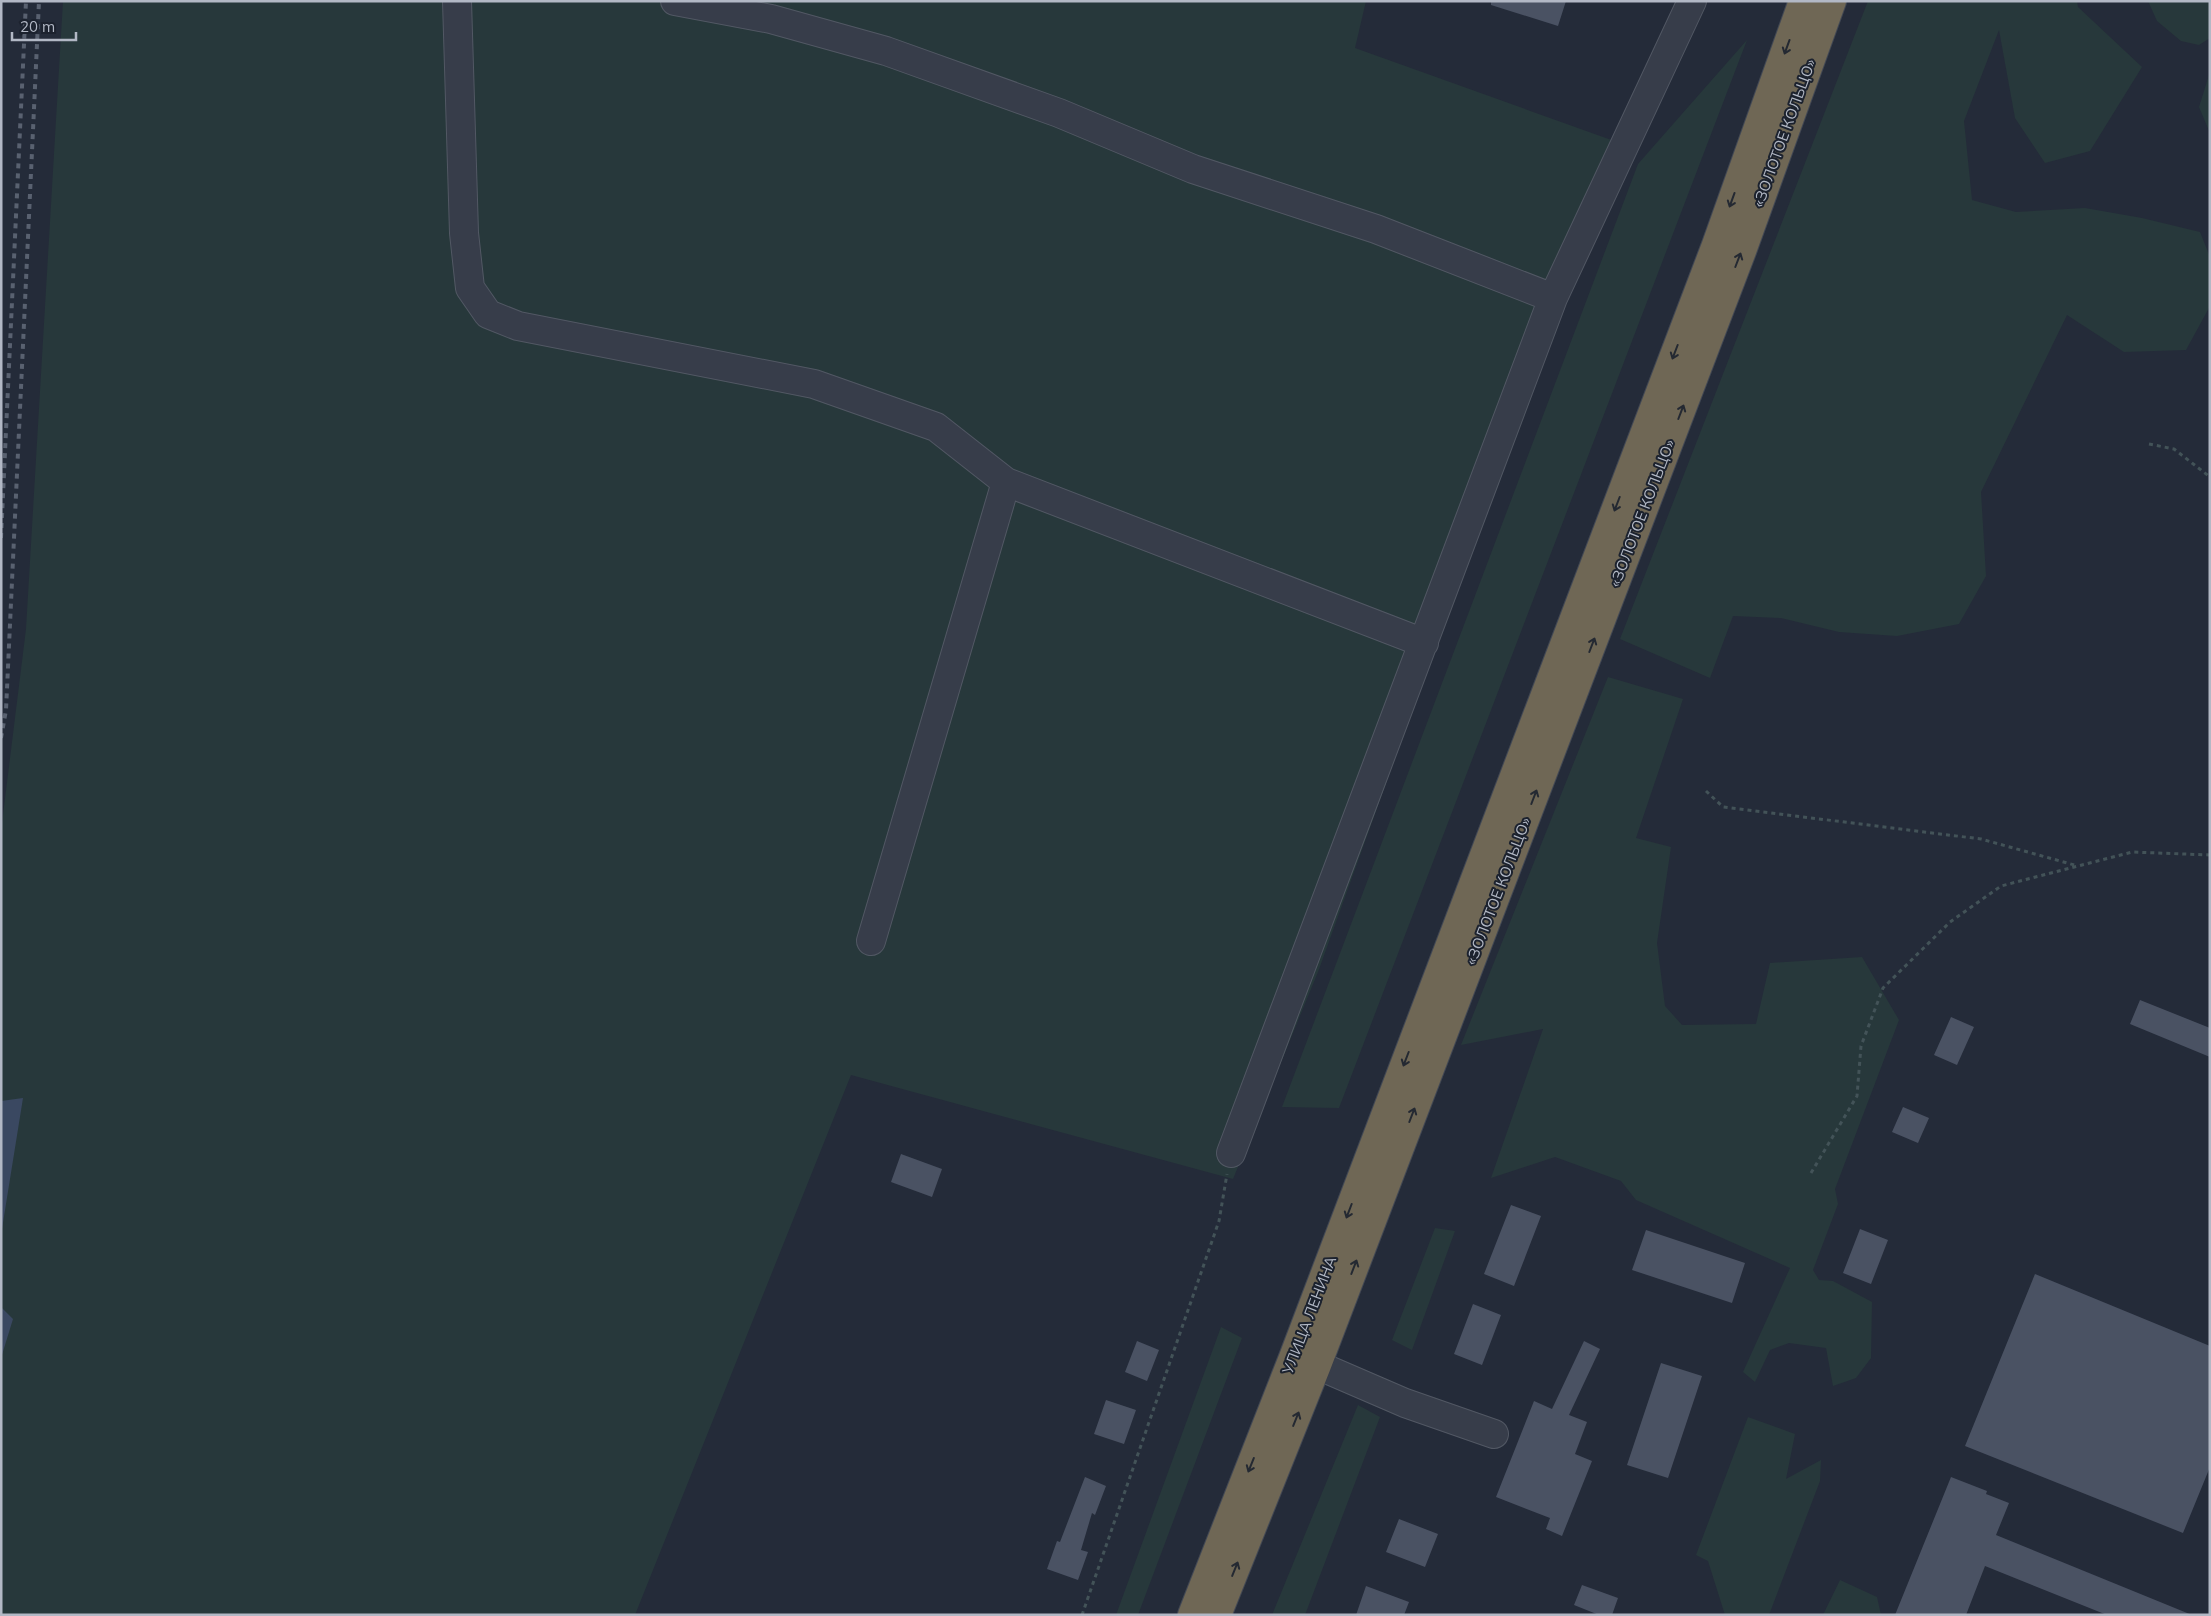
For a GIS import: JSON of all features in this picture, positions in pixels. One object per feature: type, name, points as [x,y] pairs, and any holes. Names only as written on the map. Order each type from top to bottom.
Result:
[{"type":"highway","name":"«ЗОЛОТОЕ КОЛЬЦО»","points":[[1436,1018],[1803,1]]},
{"type":"highway","name":"«ЗОЛОТОЕ КОЛЬЦО»","points":[[1436,1018],[1738,261],[1832,1]]},
{"type":"highway","name":"УЛИЦА ЛЕНИНА","points":[[1217,1615],[1317,1365],[1436,1018]]},
{"type":"highway","name":"УЛИЦА ЛЕНИНА","points":[[1192,1615],[1294,1355],[1436,1018]]},
{"type":"lane","points":[[457,1],[464,233],[470,288],[488,314],[518,326],[814,384],[936,427],[1006,482],[1424,643]]},
{"type":"lane","points":[[674,1],[771,19],[886,51],[1059,113],[1193,169],[1376,229],[1554,298]]},
{"type":"lane","points":[[1231,1153],[1554,298],[1692,1]]},
{"type":"lane","points":[[871,941],[1006,482]]},
{"type":"lane","points":[[1317,1365],[1405,1404],[1494,1434]]},
{"type":"path","points":[[2149,444],[2174,449],[2210,477]]},
{"type":"path","points":[[1706,791],[1723,807],[1981,839],[2078,866]]},
{"type":"path","points":[[1811,1173],[1857,1096],[1861,1046],[1884,988],[1950,922],[2001,886],[2132,852],[2210,855]]},
{"type":"path","points":[[1082,1615],[1219,1221],[1231,1153]]},
{"type":"shaded area","points":[[63,1],[1366,1],[1355,48],[1617,142],[1318,972],[1233,1179],[851,1075],[635,1615],[1,1615],[1,831],[26,629]]},
{"type":"shaded area","points":[[1868,1],[2077,1],[2078,7],[2142,67],[2090,151],[2045,163],[2015,118],[1999,30],[1964,121],[1972,200],[2016,212],[2085,208],[2142,218],[2200,232],[2210,257],[2210,306],[2186,350],[2124,352],[2067,315],[1981,492],[1986,576],[1959,624],[1897,636],[1839,632],[1781,618],[1733,616],[1710,678],[1620,639]]},
{"type":"shaded area","points":[[2148,1],[2210,1],[2210,38],[2199,45],[2181,41],[2157,21]]},
{"type":"shaded area","points":[[1747,40],[1339,1108],[1282,1107],[1638,164]]},
{"type":"shaded area","points":[[2210,75],[2210,133],[2199,107]]},
{"type":"shaded area","points":[[1608,677],[1683,699],[1636,838],[1671,847],[1657,943],[1665,1006],[1682,1025],[1756,1024],[1770,963],[1862,957],[1899,1020],[1835,1189],[1838,1204],[1813,1270],[1819,1280],[1833,1281],[1872,1302],[1871,1358],[1856,1378],[1833,1386],[1826,1348],[1789,1343],[1770,1350],[1755,1382],[1743,1372],[1790,1268],[1636,1200],[1621,1181],[1555,1157],[1491,1178],[1543,1029],[1461,1045]]},
{"type":"shaded area","points":[[1435,1228],[1455,1231],[1412,1350],[1392,1340]]},
{"type":"shaded area","points":[[1221,1327],[1242,1338],[1138,1615],[1116,1615]]},
{"type":"shaded area","points":[[1358,1405],[1380,1417],[1305,1615],[1272,1615]]},
{"type":"shaded area","points":[[1748,1417],[1795,1434],[1786,1479],[1821,1460],[1820,1481],[1769,1615],[1725,1615],[1708,1561],[1696,1555]]},
{"type":"shaded area","points":[[1840,1580],[1877,1597],[1881,1615],[1823,1615]]},
{"type":"water","points":[[23,1098],[1,1235],[1,1101]]},
{"type":"water","points":[[1,1307],[13,1319],[1,1358]]},
{"type":"building","points":[[1491,1],[1566,1],[1558,26],[1491,5]]},
{"type":"building","points":[[2140,1000],[2210,1028],[2210,1057],[2130,1024]]},
{"type":"building","points":[[1951,1017],[1974,1027],[1957,1065],[1934,1055]]},
{"type":"building","points":[[1903,1107],[1929,1118],[1918,1143],[1892,1132]]},
{"type":"building","points":[[901,1154],[942,1169],[932,1197],[891,1182]]},
{"type":"building","points":[[1511,1205],[1541,1216],[1514,1286],[1484,1274]]},
{"type":"building","points":[[1860,1229],[1888,1240],[1871,1284],[1843,1273]]},
{"type":"building","points":[[1646,1230],[1745,1263],[1732,1303],[1632,1270]]},
{"type":"building","points":[[2035,1274],[2210,1346],[2210,1467],[2183,1533],[1965,1446]]},
{"type":"building","points":[[1473,1304],[1501,1315],[1482,1365],[1454,1354]]},
{"type":"building","points":[[1137,1341],[1159,1350],[1147,1381],[1125,1372]]},
{"type":"building","points":[[1584,1341],[1600,1349],[1569,1415],[1587,1422],[1575,1454],[1592,1461],[1562,1536],[1546,1529],[1550,1518],[1496,1497],[1534,1401],[1552,1409]]},
{"type":"building","points":[[1661,1363],[1702,1376],[1668,1478],[1627,1465]]},
{"type":"building","points":[[1106,1400],[1136,1410],[1124,1444],[1094,1434]]},
{"type":"building","points":[[1085,1477],[1106,1486],[1095,1515],[1092,1513],[1081,1550],[1088,1552],[1078,1580],[1047,1569],[1057,1541],[1060,1542]]},
{"type":"building","points":[[1951,1477],[1987,1491],[1986,1494],[2009,1503],[1996,1535],[2192,1615],[2107,1615],[1985,1566],[1966,1615],[1895,1615]]},
{"type":"building","points":[[1399,1519],[1438,1534],[1425,1567],[1386,1552]]},
{"type":"building","points":[[1582,1585],[1618,1598],[1612,1615],[1599,1615],[1574,1605]]},
{"type":"building","points":[[1366,1586],[1409,1602],[1404,1615],[1356,1615]]},
{"type":"railway","points":[[1,538],[26,1]]},
{"type":"railway","points":[[1,738],[6,710],[39,1]]}]
